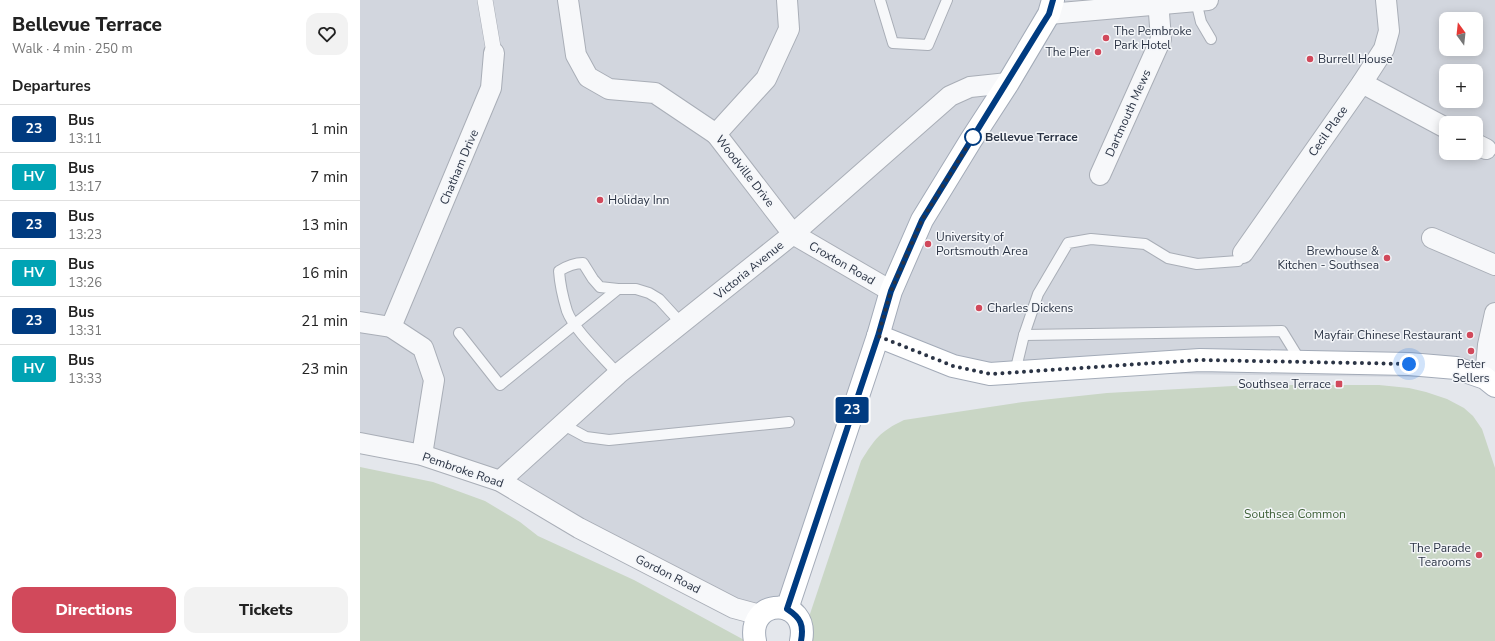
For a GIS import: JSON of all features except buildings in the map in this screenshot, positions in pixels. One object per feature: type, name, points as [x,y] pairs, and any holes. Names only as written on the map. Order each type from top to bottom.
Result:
[{"type":"main road","points":[[787,609],[878,336],[891,291],[922,220],[1008,83],[1051,7]]},
{"type":"main road","points":[[878,336],[953,366],[990,374],[1200,360],[1416,365],[1456,368],[1492,382]]},
{"type":"main road","points":[[754,641],[753,632],[755,623],[760,615],[768,609],[778,607],[787,609],[795,614],[801,622],[803,632],[801,641]]},
{"type":"street","name":"Chatham Drive","points":[[391,327],[491,88],[494,54],[485,0]]},
{"type":"street","name":"Woodville Drive","points":[[568,0],[576,55],[588,77],[609,89],[655,93],[716,134],[794,234]]},
{"type":"street","points":[[716,134],[766,79],[789,29],[787,0]]},
{"type":"street","points":[[1051,7],[1202,0]]},
{"type":"street","name":"Cecil Place","points":[[1243,253],[1362,83],[1384,48],[1388,31],[1386,0]]},
{"type":"street","name":"Dartmouth Mews","points":[[1100,174],[1161,39],[1158,2]]},
{"type":"street","name":"Victoria Avenue","points":[[500,481],[618,374],[794,234],[950,96],[970,87],[1008,83]]},
{"type":"street","points":[[1362,83],[1439,124]]},
{"type":"street","name":"Croxton Road","points":[[794,234],[891,291]]},
{"type":"street","points":[[1432,238],[1495,265]]},
{"type":"street","points":[[1492,382],[1488,345],[1495,313]]},
{"type":"street","points":[[360,322],[391,327],[423,348],[434,380],[422,455]]},
{"type":"street","name":"Pembroke Road","points":[[360,443],[422,455],[500,481],[579,528]]},
{"type":"street","name":"Gordon Road","points":[[579,528],[734,608],[760,615]]},
{"type":"lane","points":[[880,0],[892,43],[928,45],[947,0]]},
{"type":"lane","points":[[1202,0],[1201,22],[1210,39]]},
{"type":"lane","points":[[1016,372],[1024,335],[1038,294],[1068,243],[1091,239],[1145,244],[1168,258],[1197,264],[1238,261],[1243,253]]},
{"type":"lane","points":[[618,374],[575,324],[568,312],[560,285],[559,271],[576,263],[583,263],[600,287],[636,289],[649,293],[659,299],[681,323]]},
{"type":"lane","points":[[459,333],[500,385],[618,289]]},
{"type":"lane","points":[[1024,335],[1282,331],[1301,362]]},
{"type":"lane","points":[[562,424],[586,437],[609,440],[789,422]]},
{"type":"shaded area","name":"University of Portsmouth Area","points":[[360,0],[1495,0],[1495,349],[1485,378],[1015,372],[878,336],[799,573],[755,623],[500,481],[360,443]]},
{"type":"green space","name":"Southsea Common","points":[[1251,385],[1379,385],[1409,388],[1447,399],[1464,408],[1473,416],[1482,429],[1495,468],[1495,641],[801,641],[861,461],[878,437],[896,424],[904,420],[1023,402],[1107,393]]},
{"type":"green space","points":[[360,467],[433,482],[485,501],[520,522],[538,536],[634,580],[746,641],[360,641]]},
{"type":"bus line","name":"23","points":[[801,641],[803,632],[801,622],[795,614],[787,609],[878,336],[891,291],[922,220],[1008,83],[1049,14],[1053,0]]},
{"type":"place","name":"The Pembroke Park Hotel","points":[[1106,38]]},
{"type":"place","name":"The Pier","points":[[1098,52]]},
{"type":"place","name":"Burrell House","points":[[1310,59]]},
{"type":"place","name":"Bellevue Terrace","points":[[973,137]]},
{"type":"place","name":"Holiday Inn","points":[[600,200]]},
{"type":"place","name":"University of Portsmouth Area","points":[[928,244]]},
{"type":"place","name":"Brewhouse & Kitchen - Southsea","points":[[1387,258]]},
{"type":"place","name":"Charles Dickens","points":[[979,308]]},
{"type":"place","name":"Mayfair Chinese Restaurant","points":[[1470,335]]},
{"type":"place","name":"Peter Sellers","points":[[1471,351]]},
{"type":"place","name":"Southsea Terrace","points":[[1339,384]]},
{"type":"place","name":"The Parade Tearooms","points":[[1479,555]]},
{"type":"route","points":[[973,137],[922,220],[891,291],[878,336],[953,366],[990,374],[1200,360],[1409,364]]}]
